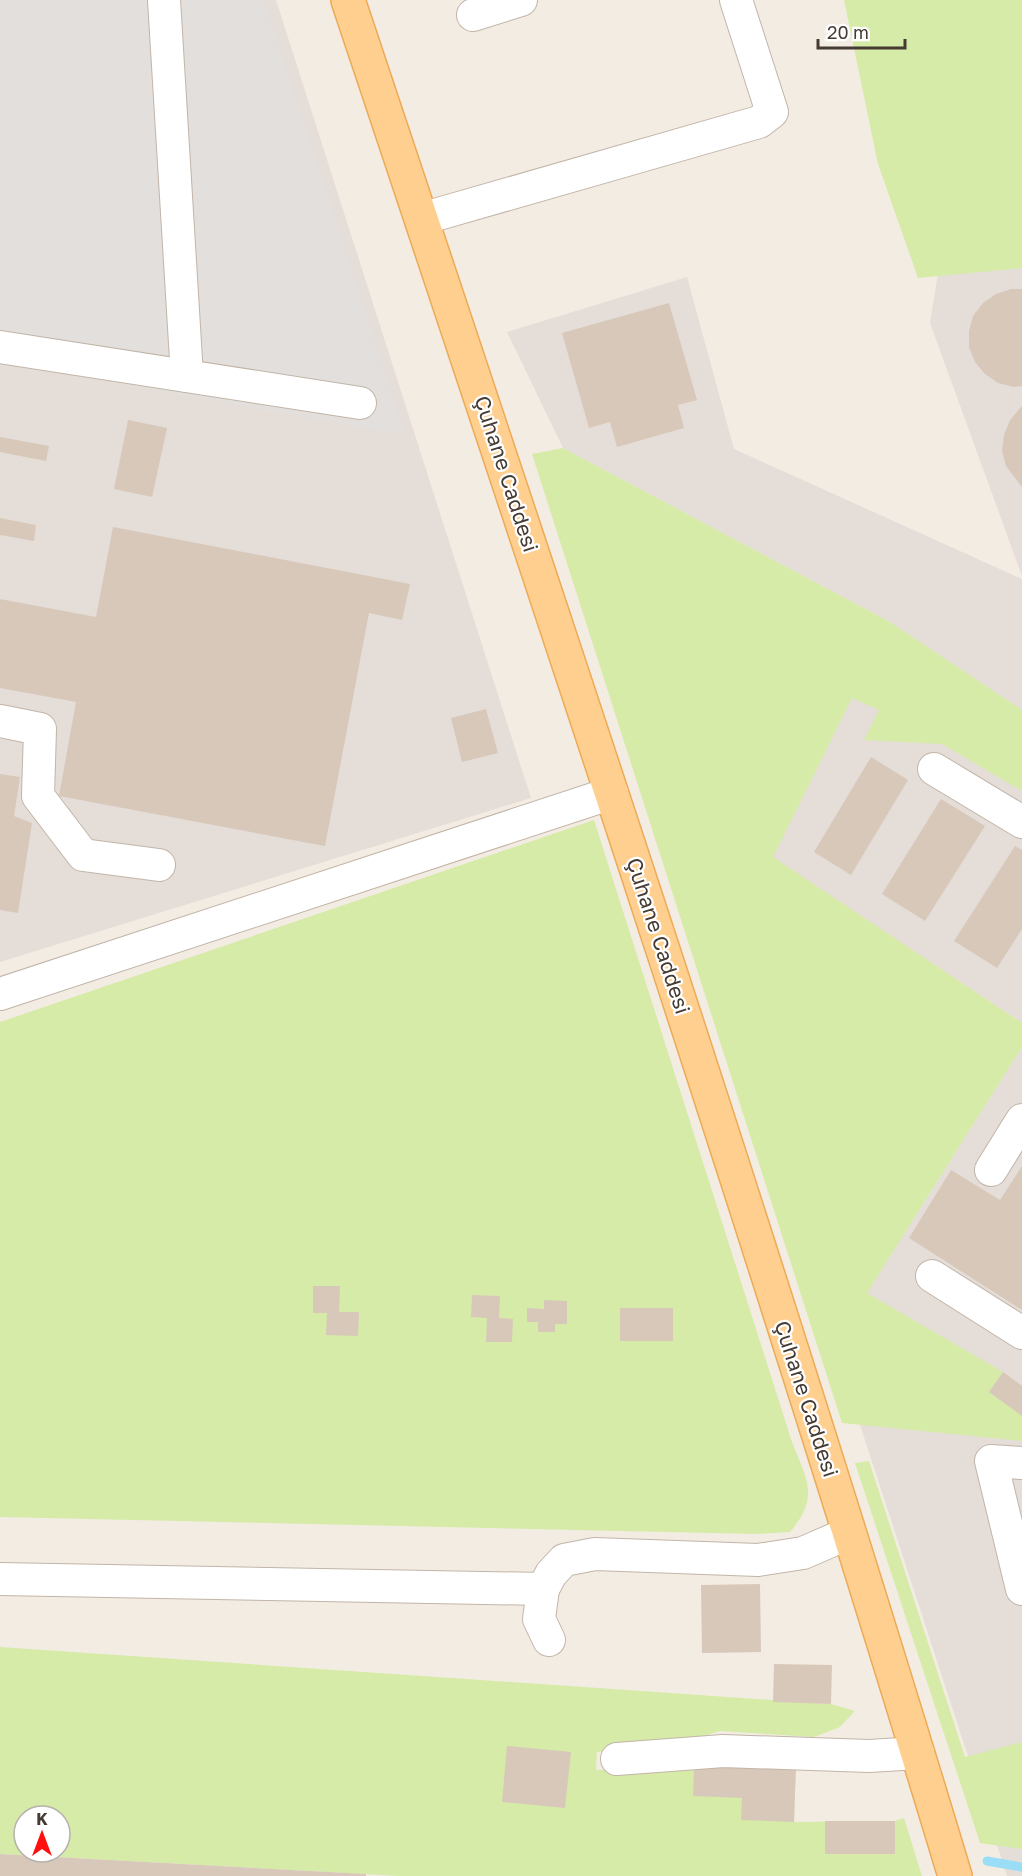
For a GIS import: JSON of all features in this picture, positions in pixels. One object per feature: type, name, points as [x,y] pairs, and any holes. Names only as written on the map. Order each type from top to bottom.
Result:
[{"type":"main road","name":"Çuhane Caddesi","points":[[348,0],[612,793],[849,1533],[955,1876]]},
{"type":"street","points":[[164,0],[187,376]]},
{"type":"street","points":[[473,15],[521,0]]},
{"type":"street","points":[[421,219],[759,122],[772,112],[735,0]]},
{"type":"street","points":[[0,346],[360,403]]},
{"type":"street","points":[[0,721],[40,729],[38,796],[83,855],[159,864]]},
{"type":"street","points":[[934,769],[1022,822]]},
{"type":"street","points":[[0,994],[612,793]]},
{"type":"street","points":[[991,1170],[1022,1120]]},
{"type":"street","points":[[932,1276],[1022,1333]]},
{"type":"street","points":[[1022,1463],[991,1461],[1022,1589]]},
{"type":"street","points":[[549,1640],[539,1619],[543,1589],[551,1574],[564,1560],[595,1554],[758,1560],[803,1553],[849,1533]]},
{"type":"street","points":[[0,1579],[543,1589]]},
{"type":"street","points":[[617,1759],[723,1752],[869,1756],[918,1753]]},
{"type":"shaded area","points":[[0,0],[276,0],[531,798],[0,962]]},
{"type":"shaded area","points":[[0,0],[264,0],[406,436],[0,362]]},
{"type":"shaded area","points":[[1022,258],[1022,576],[930,323],[939,267]]},
{"type":"shaded area","points":[[687,277],[734,449],[1022,579],[1022,1023],[772,857],[890,622],[563,448],[507,332]]},
{"type":"shaded area","points":[[1022,1047],[1022,1876],[1007,1876],[834,1345]]},
{"type":"green space","points":[[844,0],[1022,0],[1022,268],[918,278],[878,164]]},
{"type":"green space","points":[[563,448],[890,622],[1022,710],[1022,791],[942,744],[864,740],[879,710],[852,698],[773,857],[1022,1023],[1022,1047],[867,1293],[1003,1372],[989,1392],[1022,1415],[1022,1441],[842,1423],[532,454]]},
{"type":"green space","points":[[594,820],[792,1442],[806,1478],[808,1498],[805,1509],[790,1532],[758,1534],[0,1517],[0,1022]]},
{"type":"green space","points":[[869,1461],[965,1757],[1022,1742],[1022,1849],[980,1843],[855,1463]]},
{"type":"green space","points":[[0,1647],[831,1704],[855,1711],[840,1727],[814,1737],[720,1731],[662,1749],[597,1752],[596,1770],[796,1764],[794,1822],[895,1821],[904,1818],[922,1876],[399,1876],[72,1858],[72,1804],[12,1804],[12,1855],[0,1854]]},
{"type":"building","points":[[1011,289],[1022,289],[1022,386],[1014,387],[998,383],[985,374],[975,362],[969,347],[969,331],[973,316],[983,303],[996,294]]},
{"type":"building","points":[[669,303],[697,400],[678,405],[684,428],[617,447],[610,422],[589,428],[562,333]]},
{"type":"building","points":[[1022,406],[1022,487],[1006,466],[1002,451],[1004,435],[1010,420]]},
{"type":"building","points":[[128,420],[167,428],[152,497],[114,489]]},
{"type":"building","points":[[0,437],[49,446],[46,461],[0,452]]},
{"type":"building","points":[[0,518],[36,525],[34,541],[0,535]]},
{"type":"building","points":[[113,527],[410,584],[402,620],[369,613],[325,846],[59,796],[76,702],[0,688],[0,599],[96,617]]},
{"type":"building","points":[[486,709],[498,753],[462,762],[451,718]]},
{"type":"building","points":[[871,757],[908,780],[851,875],[814,852]]},
{"type":"building","points":[[0,774],[20,777],[14,816],[32,823],[18,913],[0,910]]},
{"type":"building","points":[[941,799],[985,826],[925,921],[882,894]]},
{"type":"building","points":[[1015,846],[1022,850],[1022,929],[997,968],[954,941]]},
{"type":"building","points":[[1022,1166],[1022,1310],[909,1238],[951,1170],[1000,1200]]},
{"type":"building","points":[[313,1286],[340,1286],[339,1312],[359,1312],[358,1336],[326,1335],[327,1313],[313,1313]]},
{"type":"building","points":[[472,1295],[500,1296],[499,1318],[513,1319],[512,1342],[486,1342],[487,1318],[471,1317]]},
{"type":"building","points":[[544,1300],[567,1301],[567,1324],[555,1324],[555,1332],[538,1332],[538,1322],[527,1322],[527,1308],[544,1309]]},
{"type":"building","points":[[620,1308],[673,1308],[673,1341],[620,1341]]},
{"type":"building","points":[[1003,1372],[1022,1386],[1022,1416],[989,1392]]},
{"type":"building","points":[[760,1584],[761,1652],[702,1653],[701,1585]]},
{"type":"building","points":[[774,1664],[832,1665],[831,1704],[773,1702]]},
{"type":"building","points":[[507,1746],[571,1752],[565,1808],[502,1802]]},
{"type":"building","points":[[796,1764],[794,1822],[741,1820],[742,1798],[693,1796],[694,1767]]},
{"type":"building","points":[[825,1821],[895,1821],[895,1854],[825,1854]]},
{"type":"building","points":[[0,1854],[12,1855],[12,1864],[72,1864],[72,1858],[366,1874],[366,1876],[0,1876]]},
{"type":"waterway","points":[[987,1861],[1022,1867]]}]
